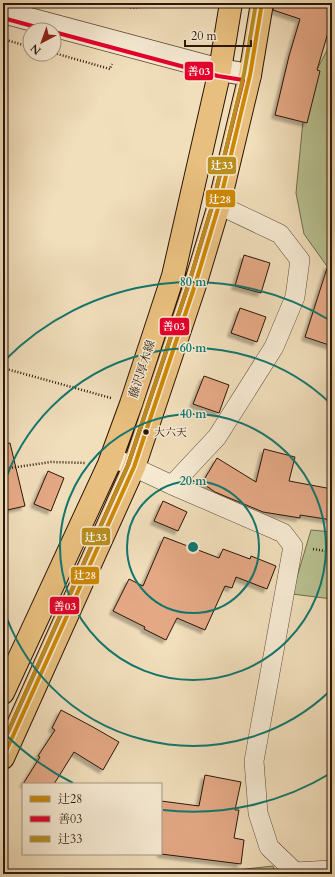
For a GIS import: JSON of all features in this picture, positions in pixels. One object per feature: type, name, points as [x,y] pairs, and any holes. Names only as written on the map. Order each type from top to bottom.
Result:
[{"type":"main road","name":"藤沢厚木線","points":[[3,693],[110,461],[131,404],[173,276],[220,70],[231,3]]},
{"type":"main road","name":"藤沢厚木線","points":[[3,758],[134,467],[195,285],[219,205],[250,75],[262,3]]},
{"type":"street","points":[[3,12],[220,70],[250,75]]},
{"type":"street","points":[[172,485],[217,438],[274,347],[295,297],[300,260],[280,234],[219,205]]},
{"type":"street","points":[[110,461],[134,467],[283,533],[293,546],[254,761],[258,814],[269,847],[295,873],[332,870]]},
{"type":"path","points":[[113,3],[132,8],[162,4],[158,3]]},
{"type":"path","points":[[3,39],[22,45]]},
{"type":"path","points":[[62,55],[110,69],[113,60]]},
{"type":"path","points":[[3,368],[131,404]]},
{"type":"path","points":[[3,469],[51,462],[110,461]]},
{"type":"green space","points":[[332,41],[332,270],[329,269],[304,234],[296,193],[306,90]]},
{"type":"green space","points":[[311,530],[332,532],[332,599],[292,594]]},
{"type":"green space","points":[[273,866],[276,874],[200,874]]},
{"type":"building","points":[[274,3],[332,3],[332,19],[317,70],[320,71],[307,123],[275,115],[289,56],[300,19],[273,10]]},
{"type":"building","points":[[244,255],[270,263],[261,293],[235,286]]},
{"type":"building","points":[[328,265],[332,266],[332,346],[305,337]]},
{"type":"building","points":[[240,308],[266,317],[257,342],[231,333]]},
{"type":"building","points":[[204,376],[229,385],[219,413],[193,404]]},
{"type":"building","points":[[10,443],[25,506],[3,511],[3,444]]},
{"type":"building","points":[[264,449],[295,457],[289,481],[332,489],[332,520],[300,515],[300,518],[263,512],[215,492],[202,483],[217,458],[256,482]]},
{"type":"building","points":[[48,471],[64,478],[51,511],[34,504]]},
{"type":"building","points":[[163,501],[187,512],[178,531],[154,521]]},
{"type":"building","points":[[164,537],[219,558],[223,549],[250,559],[251,556],[276,566],[267,589],[236,577],[232,588],[225,586],[205,630],[177,618],[166,640],[144,629],[145,627],[113,611],[129,579],[143,586]]},
{"type":"building","points":[[61,710],[119,742],[103,770],[74,752],[55,783],[24,783],[40,757],[38,756],[55,730],[52,728]]},
{"type":"building","points":[[205,775],[241,782],[235,810],[239,810],[234,838],[244,840],[241,864],[162,854],[162,801],[199,806]]},
{"type":"transit line","name":"辻33","points":[[3,743],[128,465],[189,283],[213,203],[244,74],[256,3]]},
{"type":"transit line","name":"辻28","points":[[3,758],[134,467],[195,285],[219,205],[250,75],[262,3]]},
{"type":"transit line","name":"善03","points":[[3,18],[22,23]]},
{"type":"transit line","name":"善03","points":[[3,743],[128,465],[189,283],[213,203],[243,80],[218,76],[62,34]]},
{"type":"place","name":"大六天","points":[[146,432]]}]
